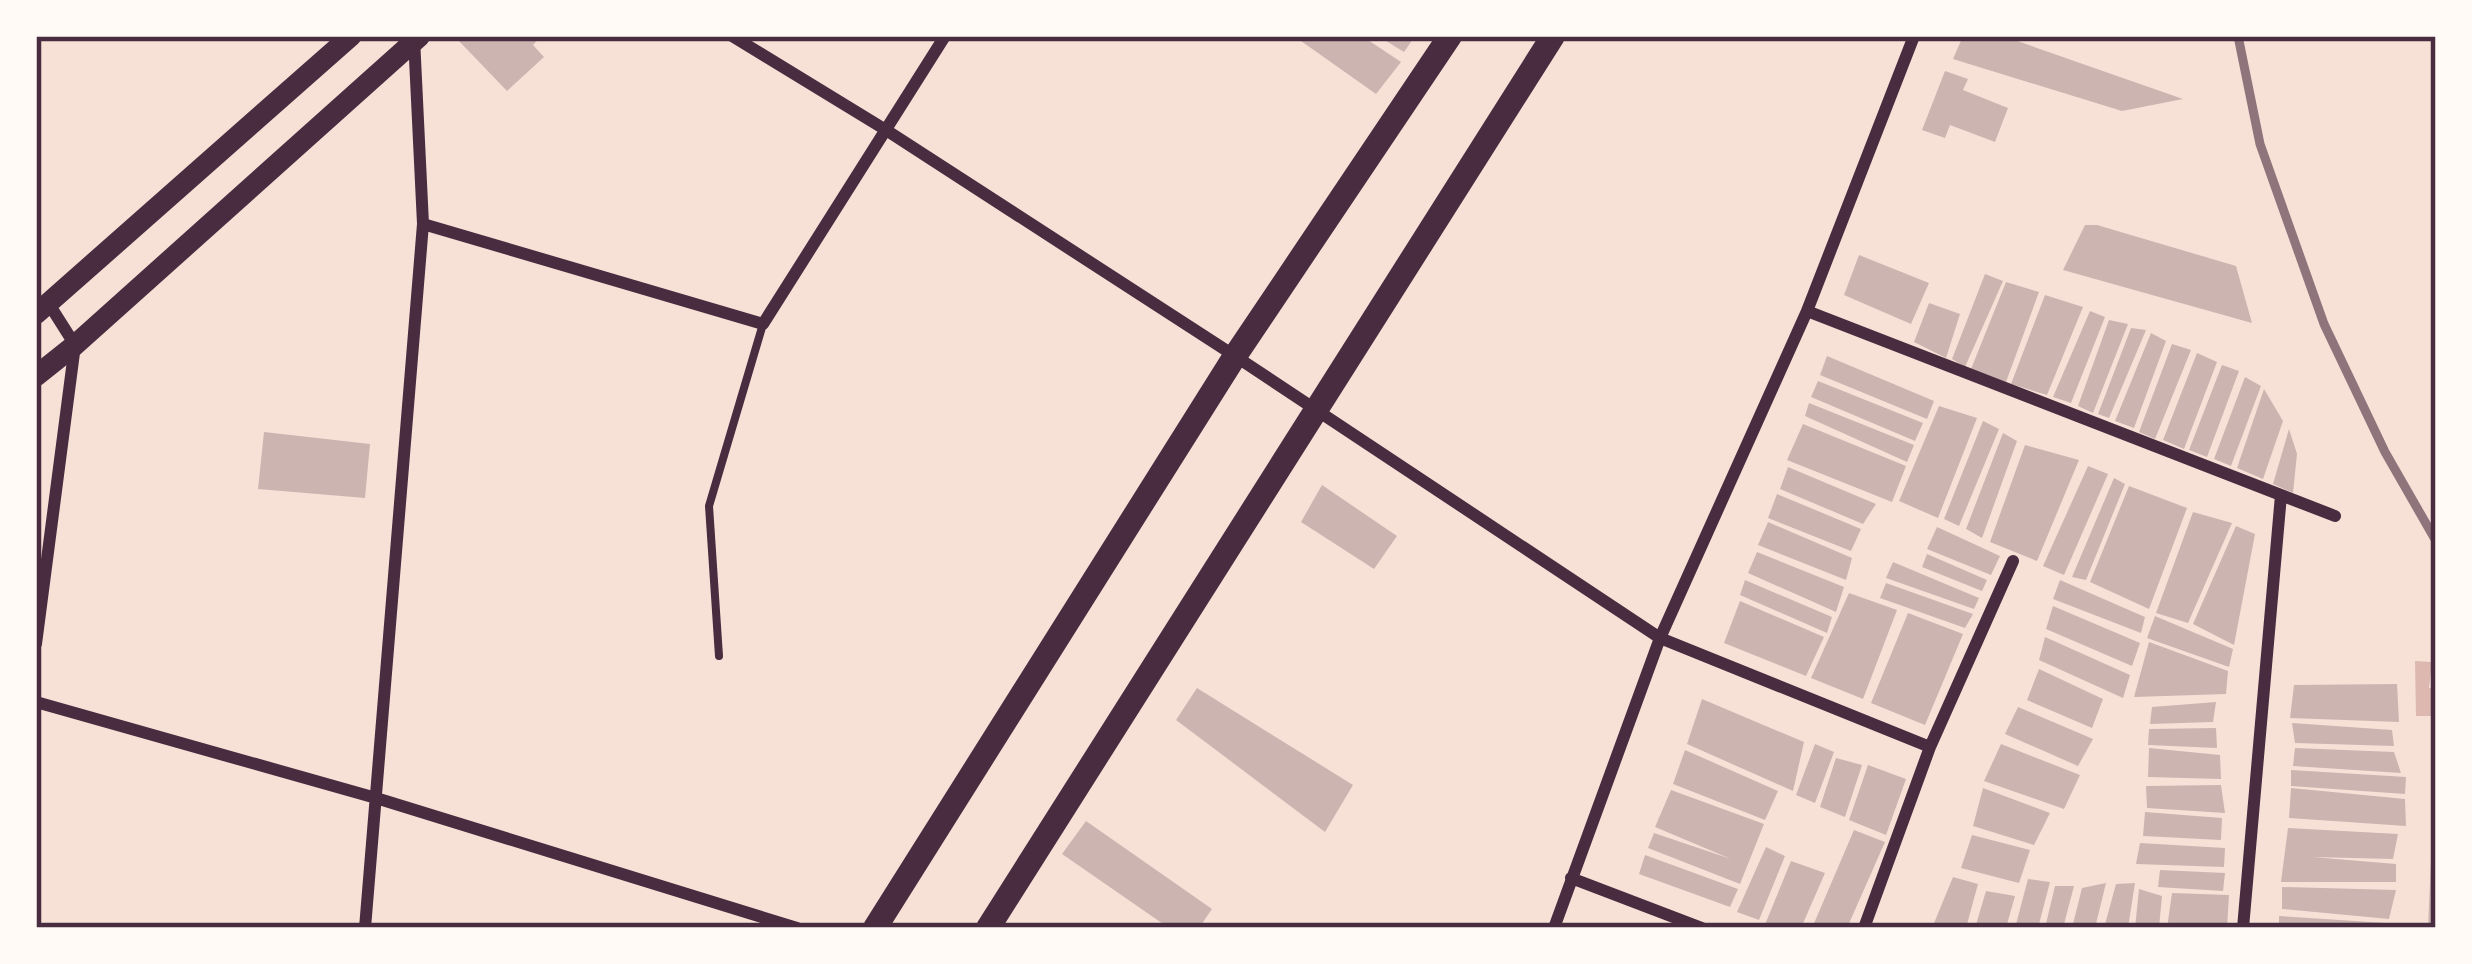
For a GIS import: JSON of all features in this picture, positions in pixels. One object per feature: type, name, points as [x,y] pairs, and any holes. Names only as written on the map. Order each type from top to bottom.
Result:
[{"type":"main road","points":[[42,309],[351,36]]},
{"type":"main road","points":[[875,928],[1235,356],[1450,36]]},
{"type":"main road","points":[[988,928],[1553,36]]},
{"type":"main road","points":[[36,376],[416,37]]},
{"type":"street","points":[[732,36],[1316,408],[1660,638],[1930,747]]},
{"type":"street","points":[[423,224],[764,325],[946,36]]},
{"type":"street","points":[[1555,928],[1660,638],[1807,311],[1914,36]]},
{"type":"street","points":[[365,928],[423,224],[416,37]]},
{"type":"street","points":[[36,644],[75,346],[42,309]]},
{"type":"street","points":[[1807,311],[2336,516]]},
{"type":"street","points":[[2243,928],[2282,495]]},
{"type":"street","points":[[1864,928],[1930,747],[2013,561]]},
{"type":"street","points":[[36,702],[376,798],[797,928]]},
{"type":"street","points":[[1571,878],[1702,928]]},
{"type":"lane","points":[[719,656],[709,506],[764,325]]},
{"type":"shaded area","points":[[2415,661],[2432,662],[2429,688],[2436,688],[2436,716],[2416,716]]},
{"type":"building","points":[[463,36],[541,36],[533,45],[544,57],[507,91],[458,40]]},
{"type":"building","points":[[1305,36],[1362,36],[1401,62],[1376,94],[1301,41]]},
{"type":"building","points":[[1378,36],[1415,36],[1404,52]]},
{"type":"building","points":[[1963,36],[2003,36],[2183,99],[2122,111],[1953,59]]},
{"type":"building","points":[[1945,71],[1968,79],[1963,90],[2008,108],[1995,142],[1950,125],[1945,138],[1922,130]]},
{"type":"building","points":[[2085,225],[2236,266],[2252,323],[2063,270]]},
{"type":"building","points":[[1859,255],[1929,283],[1911,324],[1844,295]]},
{"type":"building","points":[[1985,274],[2003,281],[1965,367],[1952,359]]},
{"type":"building","points":[[2006,282],[2039,292],[2006,382],[1971,369]]},
{"type":"building","points":[[2045,295],[2083,307],[2047,395],[2011,384]]},
{"type":"building","points":[[1929,303],[1960,314],[1946,358],[1914,342]]},
{"type":"building","points":[[2090,311],[2105,317],[2071,403],[2053,397]]},
{"type":"building","points":[[2109,320],[2128,324],[2093,413],[2078,406]]},
{"type":"building","points":[[2131,328],[2146,330],[2109,418],[2098,414]]},
{"type":"building","points":[[2151,333],[2166,341],[2134,428],[2115,421]]},
{"type":"building","points":[[2172,344],[2191,350],[2155,439],[2139,432]]},
{"type":"building","points":[[2197,353],[2217,362],[2184,449],[2163,440]]},
{"type":"building","points":[[1827,356],[1934,401],[1927,419],[1820,375]]},
{"type":"building","points":[[2222,365],[2239,371],[2207,457],[2189,450]]},
{"type":"building","points":[[2245,377],[2261,386],[2231,466],[2214,459]]},
{"type":"building","points":[[1818,381],[1923,423],[1915,441],[1811,397]]},
{"type":"building","points":[[2264,389],[2283,421],[2263,479],[2237,468]]},
{"type":"building","points":[[1809,403],[1914,445],[1907,462],[1805,416]]},
{"type":"building","points":[[1939,406],[1977,418],[1938,518],[1899,501]]},
{"type":"building","points":[[1983,421],[1999,429],[1959,526],[1944,519]]},
{"type":"building","points":[[1803,424],[1906,466],[1892,502],[1787,460]]},
{"type":"building","points":[[2289,429],[2297,454],[2293,493],[2273,484]]},
{"type":"building","points":[[264,432],[370,444],[365,498],[258,489]]},
{"type":"building","points":[[2003,433],[2017,441],[1982,538],[1966,529]]},
{"type":"building","points":[[2025,445],[2079,460],[2037,561],[1990,542]]},
{"type":"building","points":[[2088,466],[2108,474],[2064,575],[2043,566]]},
{"type":"building","points":[[1788,467],[1876,504],[1863,524],[1780,489]]},
{"type":"building","points":[[2114,478],[2125,484],[2086,580],[2072,577]]},
{"type":"building","points":[[1322,485],[1397,536],[1374,569],[1301,522]]},
{"type":"building","points":[[2129,486],[2187,508],[2149,609],[2090,582]]},
{"type":"building","points":[[1777,494],[1861,529],[1851,551],[1768,518]]},
{"type":"building","points":[[2193,512],[2232,523],[2188,623],[2156,613]]},
{"type":"building","points":[[1768,522],[1852,558],[1846,580],[1758,545]]},
{"type":"building","points":[[2236,526],[2255,534],[2234,645],[2193,624]]},
{"type":"building","points":[[1937,527],[2000,556],[1991,575],[1927,549]]},
{"type":"building","points":[[1757,552],[1844,587],[1836,612],[1748,573]]},
{"type":"building","points":[[1927,554],[1987,580],[1982,591],[1922,567]]},
{"type":"building","points":[[1893,562],[1979,598],[1974,609],[1886,578]]},
{"type":"building","points":[[1745,580],[1832,617],[1827,633],[1740,595]]},
{"type":"building","points":[[2060,580],[2145,617],[2141,633],[2053,599]]},
{"type":"building","points":[[1886,583],[1973,614],[1965,628],[1880,598]]},
{"type":"building","points":[[1849,593],[1897,610],[1863,699],[1811,678]]},
{"type":"building","points":[[1740,601],[1824,637],[1806,676],[1724,643]]},
{"type":"building","points":[[2053,606],[2140,643],[2132,666],[2046,629]]},
{"type":"building","points":[[1908,613],[1963,634],[1925,725],[1871,703]]},
{"type":"building","points":[[2155,616],[2233,649],[2229,667],[2147,638]]},
{"type":"building","points":[[2045,637],[2130,675],[2123,698],[2039,660]]},
{"type":"building","points":[[2149,642],[2228,671],[2226,694],[2134,697]]},
{"type":"building","points":[[2039,669],[2103,699],[2092,728],[2027,700]]},
{"type":"building","points":[[2397,684],[2399,722],[2290,718],[2294,685]]},
{"type":"building","points":[[1197,688],[1353,785],[1325,832],[1176,720]]},
{"type":"building","points":[[1702,699],[1804,742],[1793,791],[1687,744]]},
{"type":"building","points":[[2216,702],[2213,722],[2150,724],[2152,707]]},
{"type":"building","points":[[2018,707],[2093,739],[2078,766],[2005,734]]},
{"type":"building","points":[[2292,723],[2392,730],[2394,746],[2295,743]]},
{"type":"building","points":[[2216,728],[2217,748],[2148,745],[2149,729]]},
{"type":"building","points":[[1815,744],[1834,752],[1815,803],[1796,795]]},
{"type":"building","points":[[2001,744],[2080,775],[2064,809],[1984,781]]},
{"type":"building","points":[[2149,748],[2220,755],[2221,779],[2148,777]]},
{"type":"building","points":[[2295,748],[2394,752],[2401,773],[2293,766]]},
{"type":"building","points":[[1685,750],[1778,791],[1765,820],[1673,784]]},
{"type":"building","points":[[1836,758],[1862,765],[1845,817],[1820,807]]},
{"type":"building","points":[[1868,765],[1906,779],[1886,835],[1849,820]]},
{"type":"building","points":[[2291,770],[2406,777],[2405,794],[2291,786]]},
{"type":"building","points":[[2221,785],[2225,813],[2147,808],[2146,786]]},
{"type":"building","points":[[1983,788],[2050,813],[2034,845],[1973,826]]},
{"type":"building","points":[[2291,788],[2405,799],[2406,826],[2289,818]]},
{"type":"building","points":[[1671,790],[1764,824],[1740,884],[1648,848],[1654,833],[1731,859],[1655,827]]},
{"type":"building","points":[[2145,812],[2222,818],[2221,840],[2143,836]]},
{"type":"building","points":[[1086,821],[1212,909],[1199,928],[1169,928],[1062,854]]},
{"type":"building","points":[[2288,828],[2398,834],[2393,859],[2312,857],[2396,864],[2396,882],[2281,882]]},
{"type":"building","points":[[1854,830],[1885,842],[1847,928],[1812,928]]},
{"type":"building","points":[[1972,835],[2030,850],[2019,883],[1961,868]]},
{"type":"building","points":[[2432,838],[2436,838],[2436,928],[2428,928]]},
{"type":"building","points":[[2140,843],[2225,848],[2224,867],[2136,864]]},
{"type":"building","points":[[1766,847],[1785,856],[1759,920],[1737,912]]},
{"type":"building","points":[[1645,855],[1738,889],[1730,907],[1639,874]]},
{"type":"building","points":[[1791,861],[1825,873],[1801,928],[1764,927]]},
{"type":"building","points":[[2160,870],[2225,873],[2223,891],[2158,887]]},
{"type":"building","points":[[1953,877],[1978,884],[1966,928],[1932,928]]},
{"type":"building","points":[[2028,879],[2050,882],[2038,928],[2015,928]]},
{"type":"building","points":[[2106,883],[2095,928],[2072,928],[2082,888]]},
{"type":"building","points":[[2135,883],[2128,928],[2104,928],[2116,884]]},
{"type":"building","points":[[2055,886],[2074,886],[2063,928],[2045,928]]},
{"type":"building","points":[[2282,887],[2396,890],[2389,919],[2282,909]]},
{"type":"building","points":[[2139,889],[2162,896],[2159,928],[2135,928]]},
{"type":"building","points":[[1986,891],[2015,896],[2006,928],[1975,928]]},
{"type":"building","points":[[2172,893],[2229,895],[2227,928],[2167,928]]},
{"type":"building","points":[[2279,916],[2402,924],[2402,928],[2279,928]]},
{"type":"railway","points":[[2238,36],[2260,144],[2324,324],[2385,452],[2436,541]]}]
